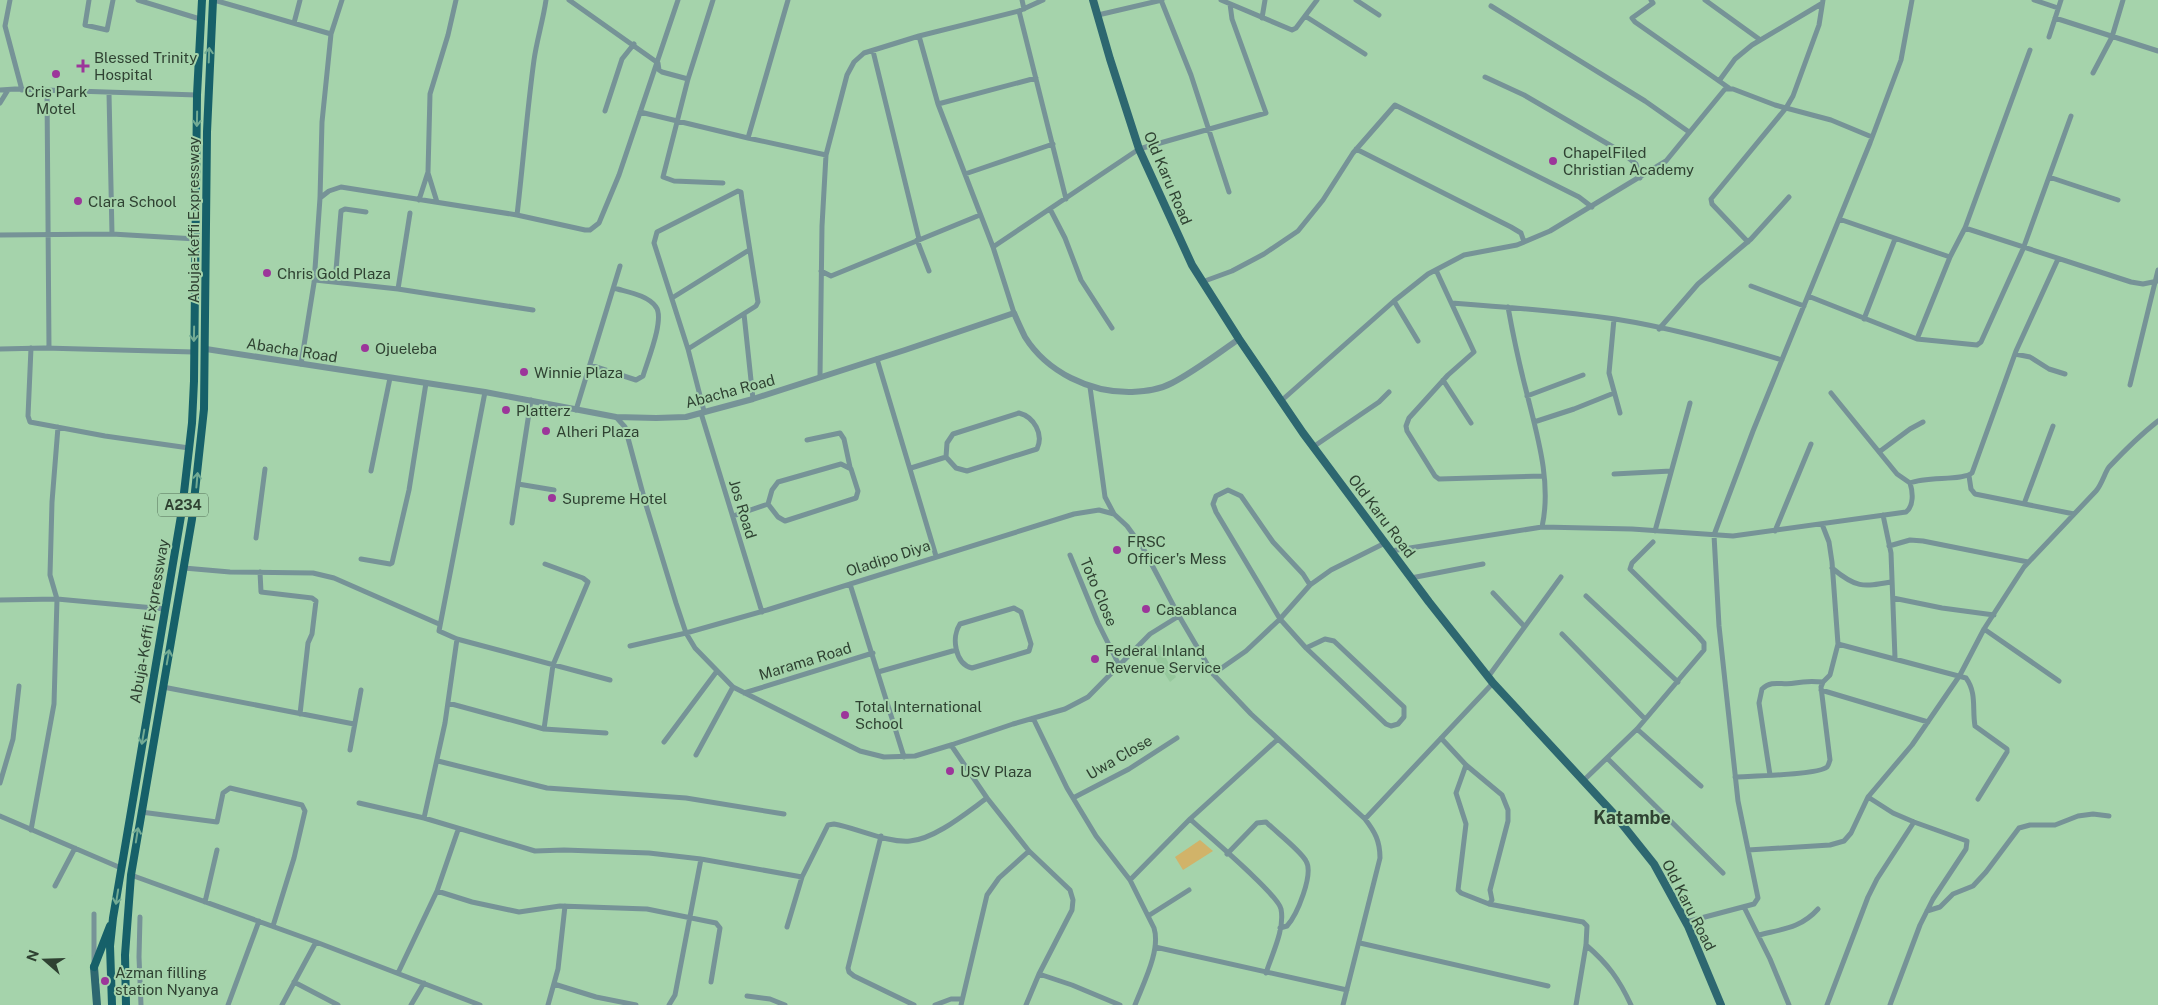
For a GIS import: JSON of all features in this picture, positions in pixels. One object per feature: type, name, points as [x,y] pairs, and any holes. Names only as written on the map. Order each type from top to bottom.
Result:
[{"type":"highway","name":"Abuja-Keffi Expressway","points":[[112,1005],[110,946],[113,918],[182,510],[189,448],[194,352],[197,95],[202,0]]},
{"type":"highway","name":"Abuja-Keffi Expressway","points":[[126,1005],[124,955],[131,876],[184,568],[196,488],[205,394],[207,132],[209,51],[213,0]]},
{"type":"highway","points":[[94,967],[113,918]]},
{"type":"main road","name":"Old Karu Road","points":[[1093,0],[1139,149],[1184,248],[1202,282],[1313,447],[1490,680],[1614,814],[1654,864],[1686,922],[1721,1005]]},
{"type":"main road","points":[[94,967],[97,1005]]},
{"type":"street","points":[[10,0],[5,26],[22,90]]},
{"type":"street","points":[[89,0],[85,25],[107,30],[113,0]]},
{"type":"street","points":[[138,0],[200,19]]},
{"type":"street","points":[[213,0],[232,2],[331,34]]},
{"type":"street","points":[[294,23],[300,0]]},
{"type":"street","points":[[301,364],[315,280],[322,122],[331,34],[342,0]]},
{"type":"street","points":[[419,200],[428,172],[430,94],[448,35],[456,0]]},
{"type":"street","points":[[517,216],[534,59],[539,30],[543,24],[546,0]]},
{"type":"street","points":[[569,0],[658,62],[662,72],[688,79]]},
{"type":"street","points":[[320,198],[329,191],[341,187],[517,216],[586,230],[595,227],[599,223],[619,175],[678,0]]},
{"type":"street","points":[[713,0],[688,79],[663,177],[674,181],[723,184]]},
{"type":"street","points":[[748,138],[788,0]]},
{"type":"street","points":[[1022,0],[1022,10],[1036,78],[1066,199]]},
{"type":"street","points":[[820,378],[823,186],[826,155],[847,75],[854,62],[864,53],[919,36],[1022,10],[1043,0]]},
{"type":"street","points":[[1098,15],[1161,0],[1191,75],[1230,192]]},
{"type":"street","points":[[1221,0],[1292,30],[1296,28],[1316,0]]},
{"type":"street","points":[[1262,18],[1266,0]]},
{"type":"street","points":[[1356,0],[1379,14]]},
{"type":"street","points":[[1651,0],[1653,3],[1632,18],[1635,22],[1729,89],[1786,108],[1831,120],[1872,137]]},
{"type":"street","points":[[1705,0],[1759,40]]},
{"type":"street","points":[[1686,922],[1754,904],[1758,898],[1735,778],[1719,626],[1714,535],[1901,60],[1912,0]]},
{"type":"street","points":[[2034,0],[2058,8]]},
{"type":"street","points":[[2049,36],[2061,0]]},
{"type":"street","points":[[2094,73],[2112,37],[2123,0]]},
{"type":"street","points":[[1719,81],[1735,59],[1759,40],[1822,2]]},
{"type":"street","points":[[1748,242],[1712,204],[1711,199],[1786,108],[1793,96],[1819,25],[1822,2]]},
{"type":"street","points":[[993,246],[1139,149],[1266,113],[1232,19],[1230,4]]},
{"type":"street","points":[[1491,6],[1637,96],[1689,132]]},
{"type":"street","points":[[1305,16],[1365,54]]},
{"type":"street","points":[[2055,18],[2158,51]]},
{"type":"street","points":[[919,36],[938,104],[993,246],[1014,313],[1025,337],[1040,355],[1059,371],[1090,387],[1121,392],[1151,391],[1171,384],[1239,339]]},
{"type":"street","points":[[605,111],[622,59],[634,44]]},
{"type":"street","points":[[1917,339],[1950,257],[1965,228],[2030,50]]},
{"type":"street","points":[[873,51],[918,239],[929,272]]},
{"type":"street","points":[[1485,77],[1524,95],[1620,151],[1636,164],[1640,178]]},
{"type":"street","points":[[938,104],[1036,78]]},
{"type":"street","points":[[1281,401],[1394,301],[1436,270],[1473,252],[1512,246],[1550,231],[1666,161],[1721,93],[1729,89]]},
{"type":"street","points":[[0,90],[197,95]]},
{"type":"street","points":[[0,103],[8,90]]},
{"type":"street","points":[[47,91],[48,348]]},
{"type":"street","points":[[109,93],[112,234]]},
{"type":"street","points":[[1202,282],[1232,271],[1264,254],[1298,231],[1323,200],[1356,149],[1391,107],[1397,105],[1579,197],[1592,206]]},
{"type":"street","points":[[640,112],[676,122],[826,155]]},
{"type":"street","points":[[1808,296],[1864,320],[1917,339],[1979,344],[1987,332],[2023,249],[2071,116]]},
{"type":"street","points":[[965,174],[1052,144]]},
{"type":"street","points":[[1356,149],[1512,226],[1521,233],[1524,242]]},
{"type":"street","points":[[428,172],[437,202]]},
{"type":"street","points":[[2049,176],[2118,200]]},
{"type":"street","name":"Jos Road","points":[[749,250],[741,192],[738,191],[657,232],[654,243],[688,349],[703,412],[732,516],[762,612]]},
{"type":"street","points":[[1659,328],[1698,284],[1748,242],[1788,197]]},
{"type":"street","points":[[335,282],[341,211],[345,209],[366,212]]},
{"type":"street","points":[[1050,209],[1065,238],[1081,280],[1112,328]]},
{"type":"street","points":[[398,289],[410,213]]},
{"type":"street","points":[[821,287],[831,276],[918,239],[980,216]]},
{"type":"street","points":[[1839,219],[1950,257]]},
{"type":"street","points":[[1965,228],[2023,249],[2131,282],[2142,284],[2157,281]]},
{"type":"street","points":[[0,235],[48,233],[112,234],[196,239]]},
{"type":"street","points":[[1864,320],[1895,239]]},
{"type":"street","points":[[672,298],[749,250],[758,299],[756,306],[688,349]]},
{"type":"street","points":[[2058,259],[2015,354],[1969,476],[1971,489],[1975,494],[2074,514]]},
{"type":"street","points":[[576,410],[620,266]]},
{"type":"street","points":[[1436,270],[1474,352],[1443,380],[1409,418],[1406,426],[1435,476],[1445,480],[1543,476]]},
{"type":"street","points":[[2130,386],[2157,281],[2158,270]]},
{"type":"street","points":[[821,271],[831,276]]},
{"type":"street","points":[[315,280],[398,289],[533,310]]},
{"type":"street","points":[[1750,286],[1804,306]]},
{"type":"street","points":[[590,365],[636,380],[643,376],[659,321],[658,311],[646,298],[614,288]]},
{"type":"street","points":[[1394,301],[1418,341]]},
{"type":"street","points":[[1452,303],[1508,307],[1614,319],[1719,341],[1782,360]]},
{"type":"street","points":[[1508,307],[1541,453],[1546,498],[1542,528]]},
{"type":"street","name":"Abacha Road","points":[[206,349],[485,392],[616,417],[686,417],[820,378],[1014,313]]},
{"type":"street","points":[[744,314],[753,399]]},
{"type":"street","points":[[1614,319],[1609,365],[1620,413]]},
{"type":"street","points":[[32,348],[28,420],[105,436],[189,448]]},
{"type":"street","points":[[0,349],[48,348],[194,352]]},
{"type":"street","points":[[2015,354],[2030,357],[2049,369],[2065,374]]},
{"type":"street","points":[[877,359],[936,556]]},
{"type":"street","points":[[1527,396],[1583,376]]},
{"type":"street","points":[[372,471],[390,378]]},
{"type":"street","points":[[1443,380],[1471,423]]},
{"type":"street","points":[[361,559],[392,563],[409,490],[426,383]]},
{"type":"street","points":[[1090,387],[1105,496],[1099,510],[1114,514]]},
{"type":"street","points":[[485,392],[439,624],[440,632],[456,639],[610,680]]},
{"type":"street","points":[[1313,447],[1379,402],[1388,392]]},
{"type":"street","points":[[1534,422],[1614,393]]},
{"type":"street","points":[[1831,394],[1897,474],[1910,483]]},
{"type":"street","points":[[512,523],[531,400]]},
{"type":"street","points":[[1655,531],[1690,403]]},
{"type":"street","points":[[1019,414],[1030,417],[1040,438],[1037,449],[967,471],[956,468],[946,457],[947,443],[952,434],[1013,415],[1019,414]]},
{"type":"street","points":[[616,417],[625,427],[646,505],[686,633],[695,648],[733,687],[860,751],[884,757],[904,757],[951,746],[1033,718],[1065,710],[1088,697],[1150,634],[1179,616]]},
{"type":"street","points":[[1748,850],[1830,845],[1844,841],[1851,833],[1868,797],[1928,722],[1960,675],[1984,629],[2028,562],[2060,531],[2104,481],[2109,468],[2136,438],[2158,421]]},
{"type":"street","points":[[1879,452],[1910,429],[1923,422]]},
{"type":"street","points":[[2024,504],[2053,426]]},
{"type":"street","points":[[31,830],[54,704],[57,599],[50,575],[52,502],[58,427]]},
{"type":"street","points":[[768,504],[778,517],[785,521],[856,498],[858,491],[850,468],[844,439],[840,433],[807,440]]},
{"type":"street","points":[[1775,530],[1811,444]]},
{"type":"street","points":[[911,468],[946,457]]},
{"type":"street","points":[[768,504],[772,490],[778,482],[841,464],[850,468]]},
{"type":"street","points":[[256,538],[264,469]]},
{"type":"street","points":[[1614,474],[1670,471]]},
{"type":"street","points":[[1910,483],[1916,480],[1969,476]]},
{"type":"street","points":[[1391,551],[1542,528],[1655,531],[1733,536],[1909,510],[1912,506],[1910,483]]},
{"type":"street","points":[[518,484],[554,490]]},
{"type":"street","points":[[1306,648],[1325,639],[1334,641],[1404,707],[1404,717],[1398,724],[1391,726],[1386,724],[1306,648],[1280,619],[1216,512],[1213,504],[1216,496],[1228,490],[1241,496],[1273,542],[1303,574],[1310,585]]},
{"type":"street","points":[[1105,496],[1114,514],[1127,526],[1143,548],[1179,616],[1214,674],[1278,739],[1365,819],[1375,832],[1380,844],[1380,858],[1343,1005]]},
{"type":"street","points":[[732,516],[768,504]]},
{"type":"street","name":"Oladipo Diya","points":[[630,646],[762,612],[1074,514],[1099,510]]},
{"type":"street","points":[[1882,515],[1889,546],[1895,658]]},
{"type":"street","points":[[1735,778],[1810,772],[1826,768],[1829,764],[1821,690],[1823,682],[1830,675],[1838,644],[1829,542],[1822,524]]},
{"type":"street","points":[[1889,546],[1910,540],[1923,541],[2028,562]]},
{"type":"street","points":[[1583,781],[1637,729],[1698,659],[1705,646],[1698,636],[1630,570],[1632,563],[1653,542]]},
{"type":"street","points":[[1214,674],[1246,651],[1280,619],[1310,585],[1331,570],[1385,543]]},
{"type":"street","name":"Toto Close","points":[[1070,555],[1098,623],[1119,665]]},
{"type":"street","points":[[544,729],[553,665],[588,582],[584,578],[545,564]]},
{"type":"street","points":[[1411,578],[1482,564]]},
{"type":"street","points":[[1832,567],[1853,584],[1861,586],[1891,582]]},
{"type":"street","points":[[184,568],[312,573],[334,578],[439,624]]},
{"type":"street","points":[[260,572],[261,592],[312,598],[316,601],[312,634],[308,642],[300,714]]},
{"type":"street","points":[[1365,819],[1441,738],[1490,680],[1524,626],[1561,577]]},
{"type":"street","points":[[850,584],[904,757]]},
{"type":"street","points":[[1493,592],[1524,626]]},
{"type":"street","points":[[1586,596],[1678,682]]},
{"type":"street","points":[[1893,598],[1942,608],[1994,614]]},
{"type":"street","points":[[0,600],[57,599],[165,609]]},
{"type":"street","points":[[1014,608],[1021,612],[1031,644],[1029,651],[972,668],[963,664],[956,650],[955,632],[960,624],[1014,608]]},
{"type":"street","points":[[1984,629],[2059,681]]},
{"type":"street","points":[[1562,634],[1645,719]]},
{"type":"street","points":[[424,818],[438,761],[456,639]]},
{"type":"street","points":[[1838,644],[1966,678],[1971,685],[1975,702],[1975,726],[2007,749],[2007,752],[1978,799]]},
{"type":"street","points":[[878,672],[956,650]]},
{"type":"street","name":"Marama Road","points":[[744,693],[872,653]]},
{"type":"street","points":[[664,742],[717,671]]},
{"type":"street","points":[[1770,775],[1759,703],[1759,695],[1762,689],[1773,682],[1794,684],[1800,681],[1823,682]]},
{"type":"street","points":[[0,783],[13,739],[19,686]]},
{"type":"street","points":[[163,687],[354,724]]},
{"type":"street","points":[[696,754],[733,687]]},
{"type":"street","points":[[350,750],[361,690]]},
{"type":"street","points":[[1821,690],[1928,722]]},
{"type":"street","points":[[448,703],[544,729],[606,734]]},
{"type":"street","points":[[1033,718],[1073,798],[1096,836],[1130,880],[1156,934],[1155,947],[1135,1005]]},
{"type":"street","points":[[1637,729],[1701,786]]},
{"type":"street","name":"Uwa Close","points":[[1073,798],[1129,768],[1177,738]]},
{"type":"street","points":[[1441,738],[1466,765],[1502,795],[1508,810],[1508,821],[1490,890],[1492,900],[1489,904]]},
{"type":"street","points":[[1130,880],[1190,819],[1278,739]]},
{"type":"street","points":[[951,746],[987,798],[1029,851],[1070,890],[1073,900],[1072,910],[1039,974],[1026,1005]]},
{"type":"street","points":[[1607,758],[1723,873]]},
{"type":"street","points":[[438,761],[547,788],[686,798],[784,814]]},
{"type":"street","points":[[1466,765],[1456,793],[1466,824],[1458,890],[1489,904],[1583,922],[1587,926],[1588,931],[1576,1005]]},
{"type":"street","points":[[141,812],[217,822],[223,793],[230,788],[302,805],[304,811],[296,848],[273,926]]},
{"type":"street","points":[[1868,797],[1893,813],[1967,841],[1966,849],[1920,925],[1890,1005]]},
{"type":"street","points":[[787,927],[802,877],[828,826],[834,824],[842,825],[908,842],[923,839],[987,798]]},
{"type":"street","points":[[359,803],[424,818],[458,830],[542,852],[564,850],[629,852],[701,860],[802,877]]},
{"type":"street","points":[[1927,911],[1940,907],[1953,894],[1973,886],[2019,828],[2030,825],[2055,825],[2078,816],[2093,814],[2109,816]]},
{"type":"street","points":[[0,816],[121,868]]},
{"type":"street","points":[[1190,819],[1260,882],[1279,904],[1281,910],[1280,928],[1266,973]]},
{"type":"street","points":[[1227,854],[1257,823],[1266,822],[1306,860],[1308,874],[1298,910],[1287,926],[1280,928]]},
{"type":"street","points":[[1827,1005],[1868,897],[1877,879],[1914,822]]},
{"type":"street","points":[[398,973],[437,891],[458,830]]},
{"type":"street","points":[[881,836],[848,968],[849,972],[854,976],[914,1005]]},
{"type":"street","points":[[55,886],[75,848]]},
{"type":"street","points":[[205,902],[217,850]]},
{"type":"street","points":[[935,1005],[951,999],[962,1002],[987,895],[998,878],[1029,851]]},
{"type":"street","points":[[670,1005],[675,995],[701,860]]},
{"type":"street","points":[[131,876],[273,926],[480,1005]]},
{"type":"street","points":[[1148,916],[1189,890]]},
{"type":"street","points":[[437,891],[480,904],[519,912],[565,906],[647,909],[716,923],[720,928],[711,982]]},
{"type":"street","points":[[548,1005],[562,944],[565,906]]},
{"type":"street","points":[[1744,907],[1759,935],[1789,1005]]},
{"type":"street","points":[[1759,935],[1797,926],[1808,920],[1818,909]]},
{"type":"street","points":[[94,914],[94,967]]},
{"type":"street","points":[[140,917],[141,1005]]},
{"type":"street","points":[[228,1005],[259,921]]},
{"type":"street","points":[[282,1005],[316,942]]},
{"type":"street","points":[[1360,943],[1548,986]]},
{"type":"street","points":[[1586,945],[1614,972],[1631,1005]]},
{"type":"street","points":[[1155,947],[1347,990]]},
{"type":"street","points":[[1039,974],[1072,985],[1120,1005]]},
{"type":"street","points":[[294,982],[338,1005]]},
{"type":"street","points":[[411,1005],[424,983]]},
{"type":"street","points":[[554,984],[596,997],[636,1005]]},
{"type":"street","points":[[747,996],[785,1005]]},
{"type":"shaded area","points":[[1159,645],[1176,677],[1170,682],[1150,651]]},
{"type":"shaded area","points":[[1200,840],[1213,851],[1183,870],[1175,857]]},
{"type":"place","name":"Blessed Trinity Hospital","points":[[83,66]]},
{"type":"place","name":"Cris Park Motel","points":[[56,74]]},
{"type":"place","name":"ChapelFiled Christian Academy","points":[[1553,161]]},
{"type":"place","name":"Clara School","points":[[78,201]]},
{"type":"place","name":"Chris Gold Plaza","points":[[267,273]]},
{"type":"place","name":"Ojueleba","points":[[365,348]]},
{"type":"place","name":"Winnie Plaza","points":[[524,372]]},
{"type":"place","name":"Platterz","points":[[506,410]]},
{"type":"place","name":"Alheri Plaza","points":[[546,431]]},
{"type":"place","name":"Supreme Hotel","points":[[552,498]]},
{"type":"place","name":"FRSC Officer's Mess","points":[[1117,550]]},
{"type":"place","name":"Casablanca","points":[[1146,609]]},
{"type":"place","name":"Federal Inland Revenue Service","points":[[1095,659]]},
{"type":"place","name":"Total International School","points":[[845,715]]},
{"type":"place","name":"USV Plaza","points":[[950,771]]},
{"type":"place","name":"Azman filling station Nyanya","points":[[105,981]]},
{"type":"district","name":"Katambe","points":[[1632,817]]}]
